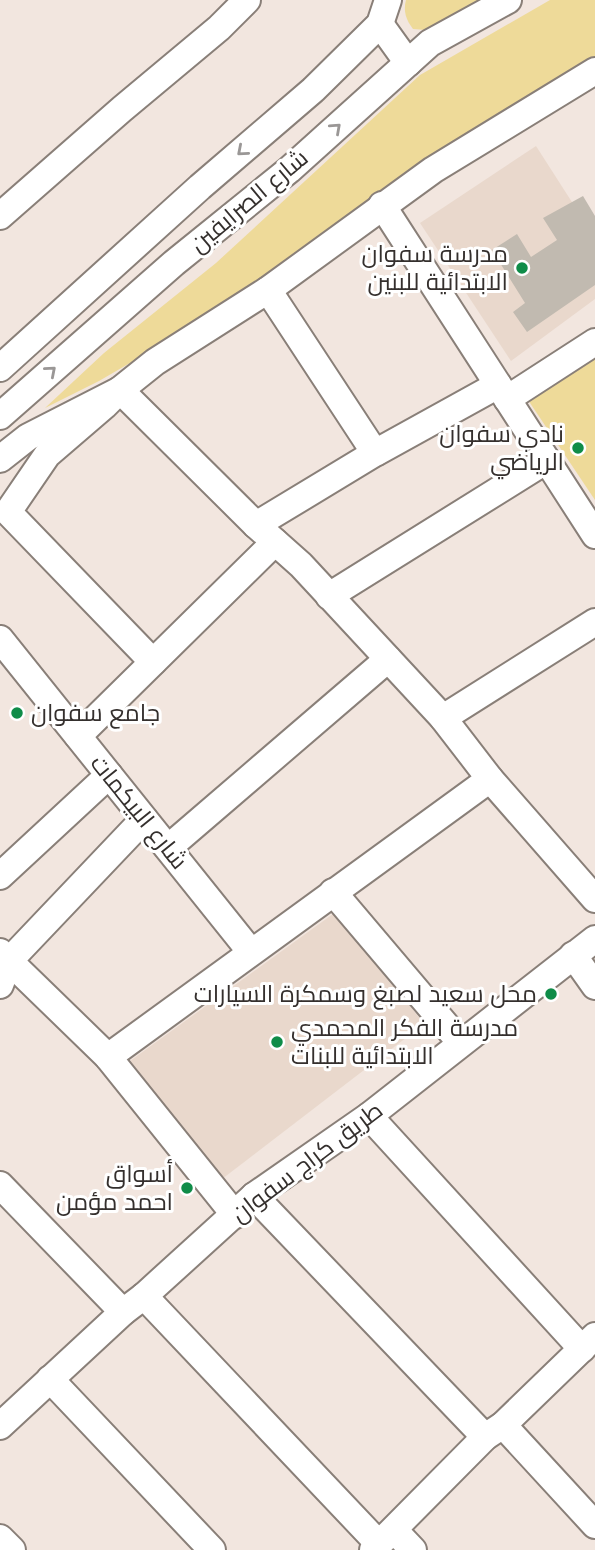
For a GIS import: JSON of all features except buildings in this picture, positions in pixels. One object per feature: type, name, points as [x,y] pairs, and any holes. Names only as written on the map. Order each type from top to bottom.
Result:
[{"type":"street","points":[[0,216],[219,28],[247,0]]},
{"type":"street","name":"شارع الصرايفين","points":[[2,414],[174,263],[289,170],[430,43],[508,0]]},
{"type":"street","points":[[378,21],[408,63]]},
{"type":"street","name":"شارع الصرايفين","points":[[0,368],[200,187],[313,90],[378,21]]},
{"type":"street","points":[[0,459],[38,446],[104,406],[155,362],[268,290],[433,170],[595,71]]},
{"type":"street","points":[[382,205],[595,535]]},
{"type":"street","points":[[268,290],[375,453]]},
{"type":"street","points":[[78,736],[153,662],[265,533],[375,453],[503,392],[595,342]]},
{"type":"street","points":[[120,390],[330,596],[443,718],[490,779],[595,900]]},
{"type":"street","points":[[2,414],[38,446]]},
{"type":"street","points":[[38,446],[4,516],[153,662]]},
{"type":"street","points":[[330,596],[547,460]]},
{"type":"street","points":[[443,718],[595,622]]},
{"type":"street","name":"شارع البيكمات","points":[[4,654],[78,736],[251,952]]},
{"type":"street","points":[[168,848],[388,659]]},
{"type":"street","points":[[0,876],[109,775]]},
{"type":"street","points":[[108,1057],[490,779]]},
{"type":"street","points":[[0,985],[5,956],[144,819]]},
{"type":"street","points":[[333,892],[461,1043]]},
{"type":"street","name":"طريق كراج سفوان","points":[[0,1426],[254,1196],[369,1116],[595,939]]},
{"type":"street","points":[[5,956],[108,1057],[235,1215]]},
{"type":"street","points":[[573,956],[595,986]]},
{"type":"street","points":[[369,1116],[588,1343],[382,1541]]},
{"type":"street","points":[[0,1185],[134,1304],[382,1541],[413,1550]]},
{"type":"street","points":[[254,1196],[494,1431],[595,1525]]},
{"type":"street","points":[[50,1379],[212,1550]]},
{"type":"street","points":[[0,1538],[12,1550]]},
{"type":"shaded area","points":[[406,0],[479,0],[426,30],[413,29],[411,26],[405,12]]},
{"type":"shaded area","points":[[550,0],[595,0],[595,58],[430,164],[204,320],[99,381],[45,408],[104,353],[216,263],[420,75]]},
{"type":"shaded area","name":"مدرسة سفوان الابتدائية للبنين","points":[[536,146],[595,238],[595,299],[511,361],[420,223]]},
{"type":"shaded area","name":"نادي سفوان الرياضي","points":[[595,351],[595,500],[526,397]]},
{"type":"shaded area","name":"مدرسة الفكر المحمدي الابتدائية للبنات","points":[[337,911],[424,1024],[222,1179],[130,1061]]},
{"type":"place","name":"مدرسة سفوان الابتدائية للبنين","points":[[522,268]]},
{"type":"place","name":"نادي سفوان الرياضي","points":[[578,448]]},
{"type":"place","name":"جامع سفوان","points":[[17,713]]},
{"type":"place","name":"محل سعيد لصبغ وسمكرة السيارات","points":[[551,994]]},
{"type":"place","name":"مدرسة الفكر المحمدي الابتدائية للبنات","points":[[277,1042]]},
{"type":"place","name":"أسواق احمد مؤمن","points":[[187,1188]]}]
